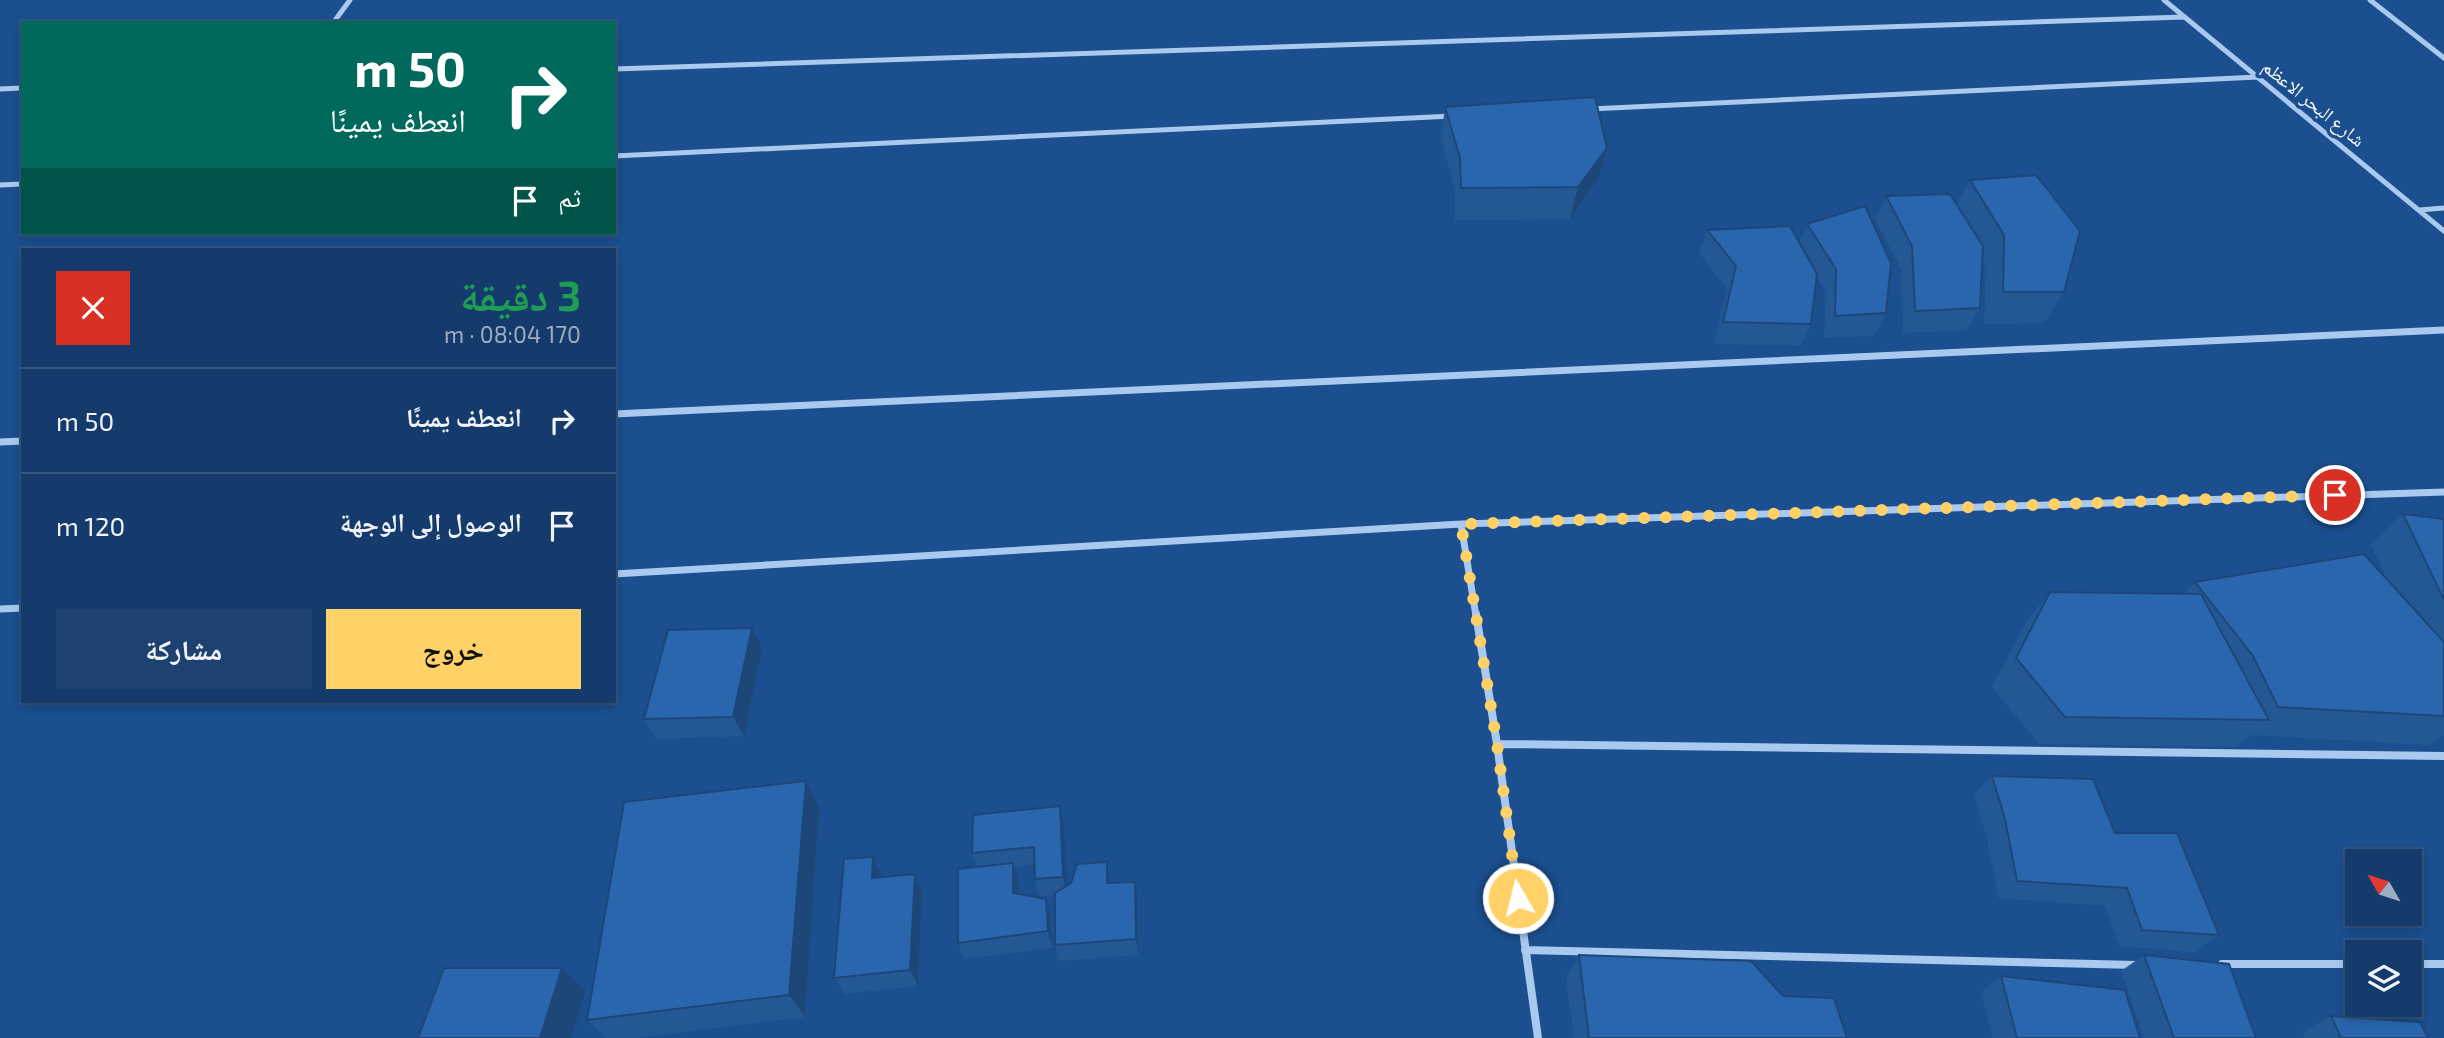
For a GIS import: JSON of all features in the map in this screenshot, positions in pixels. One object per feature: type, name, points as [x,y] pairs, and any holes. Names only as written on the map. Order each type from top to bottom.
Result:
[{"type":"street","points":[[334,21],[351,0]]},
{"type":"street","name":"شارع البحر الاعظم","points":[[2164,0],[2444,231]]},
{"type":"street","points":[[2370,0],[2444,58]]},
{"type":"street","points":[[616,69],[2184,17]]},
{"type":"street","points":[[1575,110],[2258,77]]},
{"type":"street","points":[[0,89],[21,88]]},
{"type":"street","points":[[616,156],[1464,115]]},
{"type":"street","points":[[0,186],[21,184]]},
{"type":"street","points":[[2418,210],[2444,208]]},
{"type":"street","points":[[616,414],[2444,330]]},
{"type":"street","points":[[0,442],[21,441]]},
{"type":"street","points":[[616,574],[1461,524],[2444,492]]},
{"type":"street","points":[[1461,524],[1497,744],[1538,1038]]},
{"type":"street","points":[[0,609],[21,608]]},
{"type":"street","points":[[1497,744],[2444,757]]},
{"type":"street","points":[[1525,950],[2148,965]]},
{"type":"street","points":[[2218,964],[2345,964]]},
{"type":"street","points":[[2422,964],[2444,964]]},
{"type":"building","points":[[1595,97],[1607,148],[1578,187],[1461,188],[1460,158],[1445,107]]},
{"type":"building","points":[[2036,175],[2080,231],[2064,292],[2003,292],[2004,235],[1970,180]]},
{"type":"building","points":[[1950,194],[1983,246],[1980,308],[1915,311],[1912,246],[1886,196]]},
{"type":"building","points":[[1865,206],[1891,263],[1886,313],[1835,316],[1836,269],[1807,224]]},
{"type":"building","points":[[1790,226],[1817,274],[1811,324],[1723,322],[1736,266],[1707,230]]},
{"type":"building","points":[[2403,514],[2444,519],[2444,600]]},
{"type":"building","points":[[2364,554],[2444,642],[2444,716],[2278,707],[2253,656],[2195,582]]},
{"type":"building","points":[[2050,592],[2201,594],[2269,720],[2065,717],[2016,658]]},
{"type":"building","points":[[752,628],[733,717],[644,719],[668,630]]},
{"type":"building","points":[[1992,776],[2093,779],[2115,833],[2177,833],[2219,935],[2142,930],[2127,888],[2017,881],[2005,819]]},
{"type":"building","points":[[806,781],[789,995],[587,1020],[624,802]]},
{"type":"building","points":[[1060,806],[1063,877],[1035,879],[1034,847],[972,853],[973,815]]},
{"type":"building","points":[[873,857],[872,878],[915,874],[910,970],[834,978],[844,859]]},
{"type":"building","points":[[1107,862],[1107,883],[1135,882],[1136,939],[1055,945],[1055,893],[1071,883],[1077,864]]},
{"type":"building","points":[[1013,863],[1013,893],[1046,899],[1048,931],[958,943],[958,869]]},
{"type":"building","points":[[1579,955],[1751,961],[1783,996],[1834,998],[1847,1038],[1589,1038]]},
{"type":"building","points":[[2144,955],[2229,964],[2256,1038],[2174,1038]]},
{"type":"building","points":[[444,968],[562,968],[540,1038],[418,1038]]},
{"type":"building","points":[[2001,976],[2125,990],[2140,1038],[2017,1038]]},
{"type":"building","points":[[2331,1016],[2420,1022],[2428,1038],[2341,1038]]},
{"type":"route","points":[[1518,898],[1497,744],[1461,524],[2335,495]]}]
